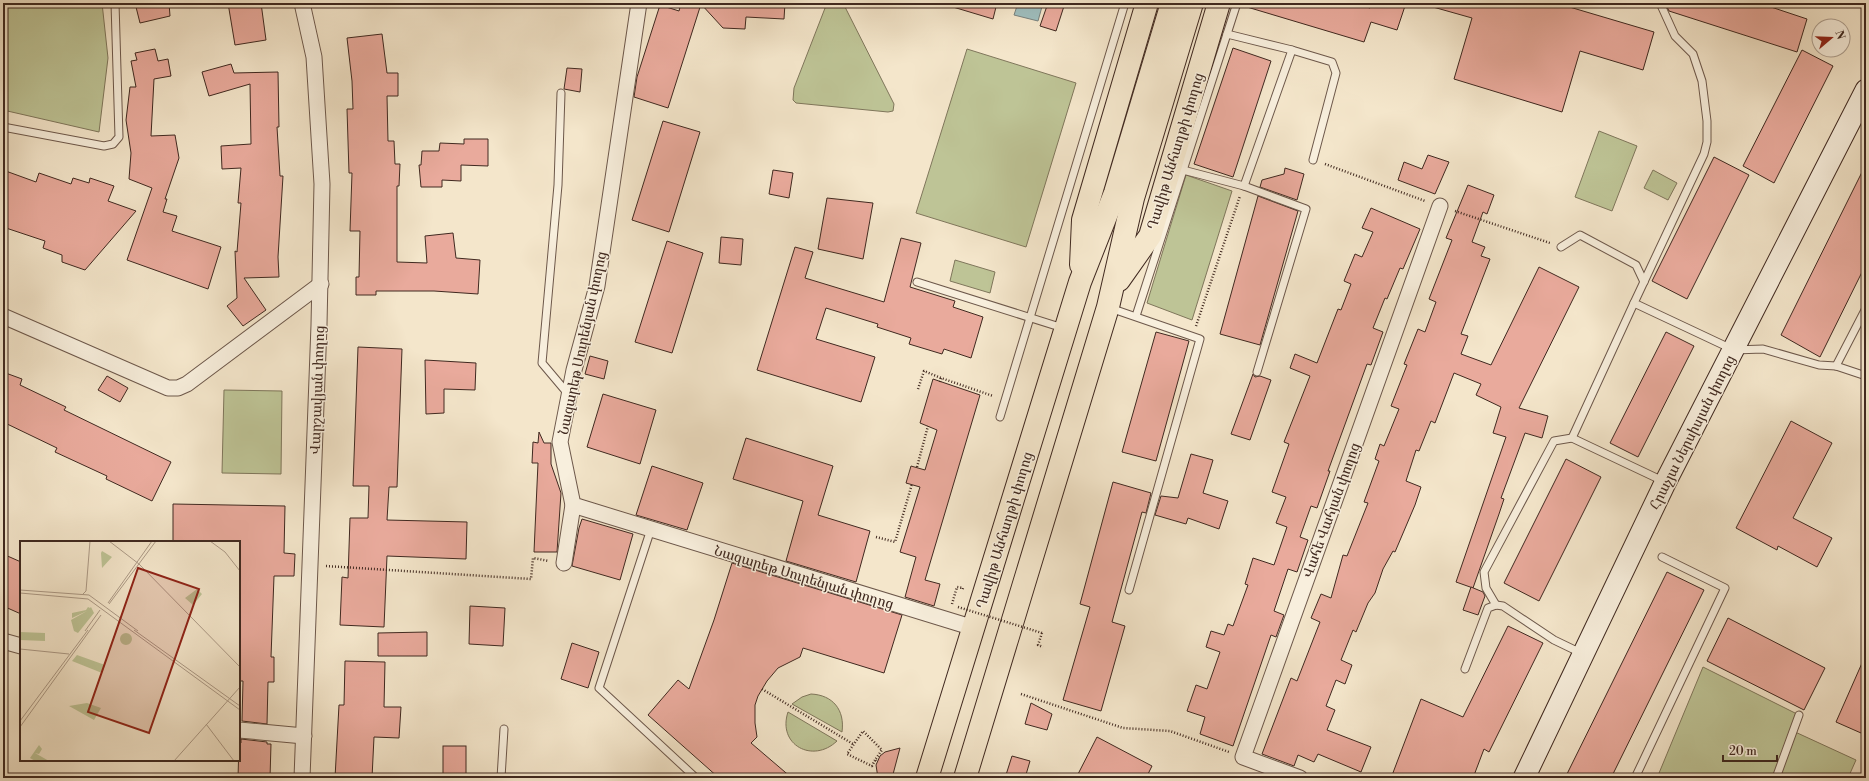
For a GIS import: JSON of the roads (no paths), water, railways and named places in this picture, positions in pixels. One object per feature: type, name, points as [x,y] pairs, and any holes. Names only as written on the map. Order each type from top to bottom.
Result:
[{"type":"main road","name":"Դավիթ Անհաղթի փողոց","points":[[1080,282],[1083,220],[1147,3]]},
{"type":"main road","name":"Դավիթ Անհաղթի փողոց","points":[[928,778],[1067,329],[1080,282],[1115,193],[1172,3]]},
{"type":"main road","name":"Դավիթ Անհաղթի փողոց","points":[[965,778],[1110,298],[1134,198],[1192,3]]},
{"type":"main road","name":"Դավիթ Անհաղթի փողոց","points":[[1110,298],[1150,236],[1219,3]]},
{"type":"street","name":"Վարշավյան փողոց","points":[[302,3],[314,57],[322,184],[321,284],[302,778]]},
{"type":"street","name":"Նազարեթ Սուրենյան փողոց","points":[[640,3],[597,286],[574,370],[560,442],[573,505],[974,628]]},
{"type":"street","name":"Հրաչյա Ներսիսյան փողոց","points":[[1739,350],[1866,90]]},
{"type":"street","name":"Հրաչյա Ներսիսյան փողոց","points":[[1524,778],[1583,654],[1739,350],[1866,114]]},
{"type":"street","name":"Վահե Վահյան փողոց","points":[[1300,778],[1243,756],[1440,206]]},
{"type":"street","points":[[3,316],[168,388],[178,388],[187,384],[321,284]]},
{"type":"street","name":"Հրաչյա Ներսիսյան փողոց","points":[[1533,778],[1670,484]]},
{"type":"street","points":[[564,563],[573,505]]},
{"type":"street","points":[[3,641],[20,646]]},
{"type":"street","points":[[240,730],[304,736]]},
{"type":"lane","points":[[3,126],[104,146],[113,144],[118,137],[114,3]]},
{"type":"lane","points":[[1000,417],[1125,3]]},
{"type":"lane","points":[[1136,316],[1237,3]]},
{"type":"lane","points":[[1572,438],[1704,154],[1707,142],[1707,122],[1702,81],[1693,54],[1675,36],[1660,3]]},
{"type":"lane","points":[[1227,34],[1292,50],[1332,62],[1336,72],[1313,160]]},
{"type":"lane","points":[[1244,186],[1292,50]]},
{"type":"lane","points":[[561,93],[558,185],[542,363],[569,395]]},
{"type":"lane","points":[[1183,170],[1244,186],[1306,209],[1257,372]]},
{"type":"lane","points":[[1561,247],[1580,236],[1636,265],[1644,282]]},
{"type":"lane","points":[[917,282],[1067,329]]},
{"type":"lane","points":[[1110,298],[1136,316],[1200,339],[1129,590]]},
{"type":"lane","points":[[1634,303],[1739,350],[1763,349],[1819,365],[1836,366],[1866,376]]},
{"type":"lane","points":[[1836,366],[1866,308]]},
{"type":"lane","points":[[1496,605],[1486,588],[1484,572],[1554,441],[1572,438],[1670,484]]},
{"type":"lane","points":[[651,529],[599,688],[696,778]]},
{"type":"lane","points":[[1635,778],[1725,588],[1662,557]]},
{"type":"lane","points":[[1465,668],[1488,608],[1496,605],[1503,606],[1554,640],[1583,654]]},
{"type":"lane","points":[[1776,778],[1799,715]]},
{"type":"lane","points":[[502,778],[504,729]]},
{"type":"water","points":[[1018,3],[1043,3],[1038,21],[1014,15]]}]
